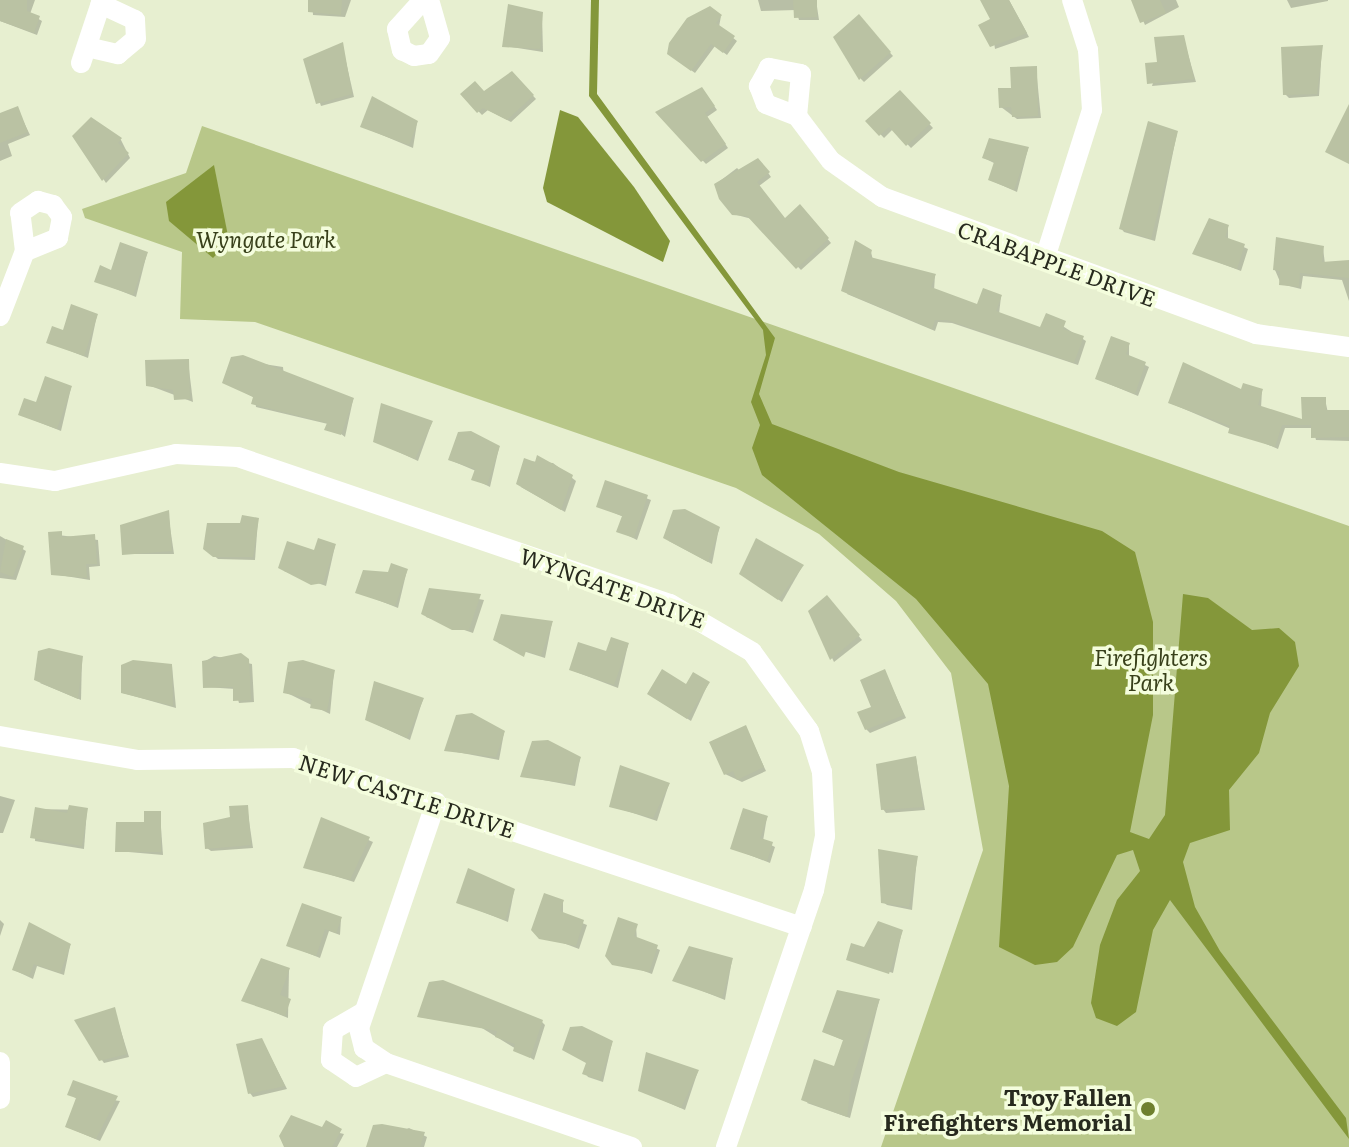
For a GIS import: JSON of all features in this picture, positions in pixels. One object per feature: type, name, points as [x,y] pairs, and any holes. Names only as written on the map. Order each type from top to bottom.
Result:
[{"type":"street","points":[[1045,258],[1092,110],[1088,50],[1072,0]]},
{"type":"street","points":[[102,2],[135,20],[136,39],[118,54],[84,55],[102,2]]},
{"type":"street","name":"CRABAPPLE DRIVE","points":[[797,116],[831,161],[882,197],[1256,334],[1349,347]]},
{"type":"street","points":[[0,316],[25,251]]},
{"type":"street","name":"WYNGATE DRIVE","points":[[0,473],[55,481],[176,454],[238,457],[713,623],[775,675],[817,752],[825,836],[802,927],[726,1147]]},
{"type":"street","name":"NEW CASTLE DRIVE","points":[[0,736],[137,760],[293,758],[436,802],[802,927]]},
{"type":"street","points":[[436,802],[364,1012],[360,1042],[386,1063],[632,1147]]},
{"type":"street","points":[[364,1012],[333,1030],[331,1060],[356,1077],[386,1063]]},
{"type":"street","points":[[0,1062],[0,1099]]},
{"type":"green space","name":"Firefighters Park","points":[[202,126],[1349,526],[1349,1147],[881,1147],[983,850],[951,673],[896,601],[819,534],[736,488],[255,322],[180,319],[182,252],[85,218],[82,209],[186,173]]},
{"type":"shaded area","points":[[591,0],[599,0],[597,94],[775,338],[759,394],[772,424],[899,472],[1102,531],[1135,552],[1153,622],[1153,715],[1130,832],[1149,839],[1165,815],[1183,594],[1208,598],[1252,630],[1279,628],[1295,642],[1299,666],[1270,713],[1259,753],[1229,790],[1230,830],[1190,843],[1183,862],[1195,907],[1220,951],[1346,1118],[1349,1139],[1170,900],[1153,930],[1136,1012],[1117,1026],[1096,1018],[1091,1003],[1100,945],[1117,900],[1140,871],[1133,850],[1117,855],[1073,947],[1057,962],[1035,965],[999,947],[1009,786],[988,684],[916,599],[762,475],[752,448],[760,425],[751,402],[766,355],[763,330],[589,96]]},
{"type":"shaded area","points":[[560,110],[578,117],[634,187],[670,241],[663,262],[547,202],[543,188]]},
{"type":"shaded area","points":[[214,165],[229,241],[213,258],[169,221],[166,202]]},
{"type":"building","points":[[0,0],[27,0],[27,11],[40,16],[34,33],[0,21]]},
{"type":"building","points":[[308,0],[342,0],[341,15],[308,12]]},
{"type":"building","points":[[793,0],[817,0],[817,17],[794,18]]},
{"type":"building","points":[[980,0],[1009,0],[1027,33],[990,47],[978,25],[990,19]]},
{"type":"building","points":[[1131,0],[1160,0],[1166,13],[1140,23]]},
{"type":"building","points":[[508,4],[543,12],[540,49],[502,47]]},
{"type":"building","points":[[710,6],[722,15],[716,23],[735,36],[723,53],[711,44],[691,71],[667,54],[669,43],[687,18]]},
{"type":"building","points":[[859,14],[891,52],[859,80],[833,37]]},
{"type":"building","points":[[1184,35],[1194,79],[1147,84],[1145,63],[1157,62],[1154,37]]},
{"type":"building","points":[[343,42],[352,94],[316,104],[303,59]]},
{"type":"building","points":[[1323,45],[1317,94],[1283,95],[1281,47]]},
{"type":"building","points":[[1037,66],[1038,116],[1012,117],[1011,107],[999,108],[998,88],[1011,88],[1010,67]]},
{"type":"building","points":[[512,71],[534,95],[507,120],[483,108],[477,113],[460,94],[475,81],[484,91]]},
{"type":"building","points":[[702,87],[715,106],[705,113],[726,144],[701,162],[655,112]]},
{"type":"building","points":[[900,90],[931,123],[906,146],[889,127],[879,136],[865,121]]},
{"type":"building","points":[[372,96],[418,121],[409,145],[360,127]]},
{"type":"building","points":[[1349,104],[1349,164],[1325,152]]},
{"type":"building","points":[[18,106],[28,132],[0,143],[0,113]]},
{"type":"building","points":[[91,117],[122,138],[118,143],[129,153],[102,181],[72,136]]},
{"type":"building","points":[[1148,121],[1178,131],[1151,239],[1119,229]]},
{"type":"building","points":[[989,138],[1029,147],[1014,190],[988,180],[994,162],[982,158]]},
{"type":"building","points":[[758,158],[770,172],[757,182],[785,218],[800,204],[829,238],[796,269],[747,216],[732,215],[719,199],[714,184]]},
{"type":"building","points":[[1209,218],[1229,225],[1225,237],[1245,244],[1237,269],[1192,254]]},
{"type":"building","points":[[1276,237],[1324,246],[1322,262],[1349,260],[1349,278],[1300,273],[1299,287],[1279,285],[1280,271],[1273,270]]},
{"type":"building","points":[[855,240],[872,250],[870,257],[936,274],[931,287],[977,304],[983,288],[1002,295],[996,311],[1040,327],[1046,313],[1066,321],[1063,329],[1084,336],[1074,363],[947,320],[935,320],[932,329],[841,291]]},
{"type":"building","points":[[120,242],[148,252],[133,295],[94,282],[100,265],[111,270]]},
{"type":"building","points":[[71,304],[98,314],[84,356],[46,343],[52,326],[63,330]]},
{"type":"building","points":[[1111,336],[1130,343],[1126,354],[1146,362],[1135,394],[1095,379]]},
{"type":"building","points":[[243,355],[354,398],[341,435],[324,430],[327,423],[251,404],[253,397],[222,383],[231,357]]},
{"type":"building","points":[[189,359],[190,399],[174,400],[173,390],[146,386],[145,360]]},
{"type":"building","points":[[1183,362],[1241,389],[1243,383],[1263,389],[1258,405],[1302,419],[1301,397],[1326,397],[1326,410],[1349,410],[1349,437],[1311,438],[1311,425],[1282,425],[1275,447],[1228,433],[1230,426],[1168,403]]},
{"type":"building","points":[[45,376],[72,386],[57,429],[18,415],[24,398],[36,402]]},
{"type":"building","points":[[381,403],[433,421],[415,459],[373,442]]},
{"type":"building","points":[[471,431],[500,446],[487,485],[471,480],[475,469],[448,460],[458,432]]},
{"type":"building","points":[[537,455],[573,475],[561,510],[516,484],[524,458],[535,462]]},
{"type":"building","points":[[605,480],[648,495],[634,538],[616,532],[622,516],[596,507]]},
{"type":"building","points":[[685,509],[720,527],[708,562],[663,538],[673,510]]},
{"type":"building","points":[[169,510],[172,551],[122,555],[120,525]]},
{"type":"building","points":[[242,515],[259,518],[253,557],[213,557],[203,549],[207,523],[240,523]]},
{"type":"building","points":[[62,531],[62,537],[95,534],[97,564],[86,564],[87,578],[51,575],[48,532]]},
{"type":"building","points":[[318,538],[336,544],[323,583],[311,585],[278,568],[287,541],[314,550]]},
{"type":"building","points":[[756,538],[804,565],[778,600],[739,574]]},
{"type":"building","points":[[6,539],[24,546],[13,577],[0,572]]},
{"type":"building","points":[[391,563],[408,569],[395,606],[355,593],[363,570],[388,572]]},
{"type":"building","points":[[429,588],[481,594],[469,630],[452,630],[421,614]]},
{"type":"building","points":[[827,595],[860,635],[830,660],[808,611]]},
{"type":"building","points":[[501,614],[553,621],[541,656],[526,651],[524,657],[493,640]]},
{"type":"building","points":[[611,637],[629,643],[614,685],[569,670],[578,642],[606,651]]},
{"type":"building","points":[[49,648],[83,656],[78,699],[34,680],[38,651]]},
{"type":"building","points":[[241,653],[249,659],[251,700],[233,701],[233,687],[203,688],[202,661]]},
{"type":"building","points":[[133,660],[172,664],[173,706],[121,693],[121,665]]},
{"type":"building","points":[[303,660],[335,670],[327,711],[310,708],[312,699],[283,693],[288,662]]},
{"type":"building","points":[[662,669],[686,684],[693,672],[710,682],[687,719],[647,694]]},
{"type":"building","points":[[885,669],[904,715],[865,730],[857,712],[871,707],[860,680]]},
{"type":"building","points":[[374,681],[424,698],[407,738],[365,720]]},
{"type":"building","points":[[472,713],[505,731],[496,757],[444,751],[456,715]]},
{"type":"building","points":[[746,725],[764,767],[737,780],[733,771],[724,775],[709,742]]},
{"type":"building","points":[[548,740],[581,757],[572,784],[520,777],[532,741]]},
{"type":"building","points":[[916,756],[923,807],[881,810],[876,764]]},
{"type":"building","points":[[620,765],[670,783],[653,818],[609,807]]},
{"type":"building","points":[[69,805],[88,808],[82,846],[30,838],[35,807],[67,813]]},
{"type":"building","points":[[248,805],[251,845],[205,849],[203,823],[230,817],[229,806]]},
{"type":"building","points":[[743,808],[768,816],[760,838],[773,842],[767,861],[730,849]]},
{"type":"building","points":[[144,811],[161,811],[161,852],[115,852],[116,822],[144,822]]},
{"type":"building","points":[[321,817],[370,837],[350,880],[303,868]]},
{"type":"building","points":[[878,849],[918,856],[909,907],[881,903]]},
{"type":"building","points":[[468,868],[515,889],[505,920],[456,903]]},
{"type":"building","points":[[544,893],[564,900],[560,911],[584,920],[576,946],[539,939],[531,930]]},
{"type":"building","points":[[302,903],[342,917],[336,933],[325,929],[316,956],[286,946]]},
{"type":"building","points":[[618,917],[638,924],[634,936],[658,945],[649,972],[612,965],[605,956]]},
{"type":"building","points":[[878,921],[903,930],[889,974],[846,960],[851,943],[864,947]]},
{"type":"building","points":[[29,922],[71,944],[60,973],[34,964],[29,976],[12,970]]},
{"type":"building","points":[[689,946],[733,958],[722,998],[672,981]]},
{"type":"building","points":[[261,958],[290,968],[280,995],[291,999],[285,1016],[241,1001]]},
{"type":"building","points":[[443,980],[543,1020],[530,1058],[513,1051],[515,1044],[495,1037],[497,1031],[417,1017],[429,982]]},
{"type":"building","points":[[837,990],[880,999],[851,1082],[847,1117],[801,1100],[814,1059],[834,1066],[843,1040],[822,1032]]},
{"type":"building","points":[[115,1007],[127,1054],[99,1061],[74,1020]]},
{"type":"building","points":[[582,1026],[613,1041],[600,1080],[582,1074],[586,1063],[562,1050],[570,1027]]},
{"type":"building","points":[[262,1038],[285,1086],[248,1094],[236,1044]]},
{"type":"building","points":[[646,1052],[699,1070],[681,1108],[638,1091]]},
{"type":"building","points":[[73,1080],[118,1096],[96,1139],[65,1127],[76,1098],[67,1095]]},
{"type":"building","points":[[291,1115],[322,1127],[326,1120],[342,1129],[332,1147],[284,1147],[279,1136]]},
{"type":"building","points":[[373,1125],[425,1132],[420,1147],[366,1147]]},
{"type":"place","name":"Troy Fallen Firefighters Memorial","points":[[1148,1109]]},
{"type":"park label","name":"Wyngate Park","points":[[266,239]]}]
